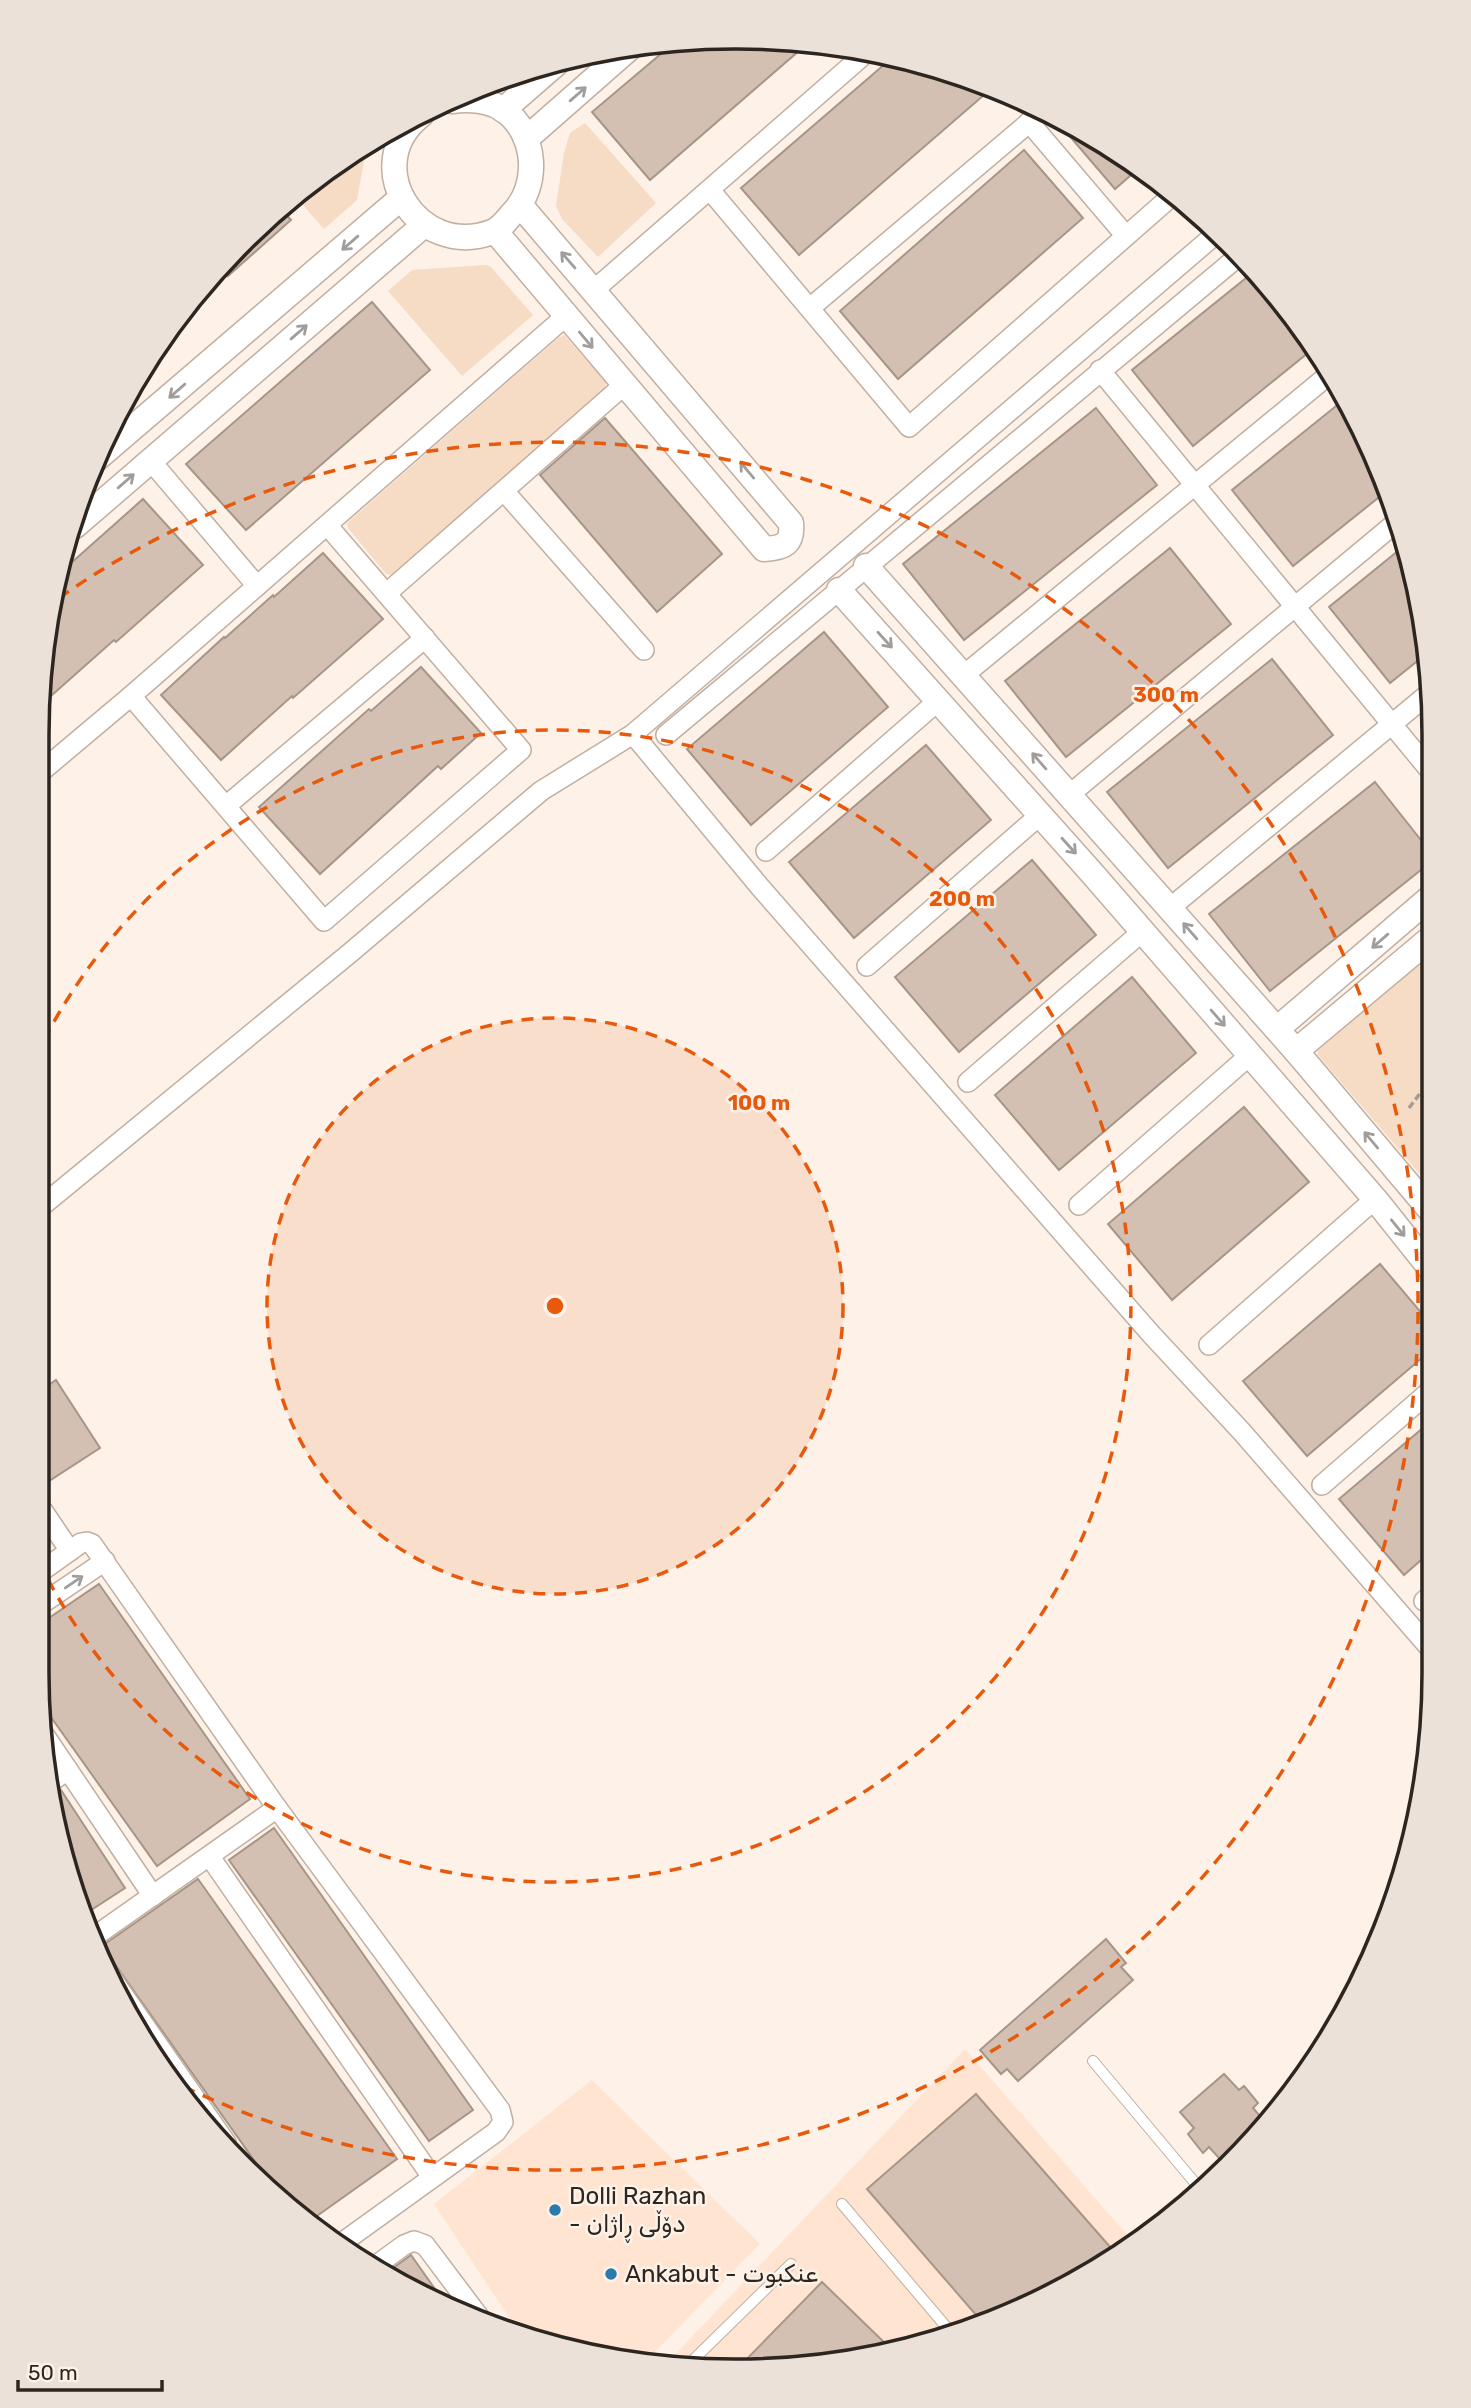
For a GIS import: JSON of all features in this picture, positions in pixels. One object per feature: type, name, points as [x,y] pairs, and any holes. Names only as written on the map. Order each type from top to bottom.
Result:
[{"type":"street","points":[[526,139],[616,60]]},
{"type":"street","points":[[594,290],[858,60]]},
{"type":"street","points":[[503,110],[541,77]]},
{"type":"street","points":[[404,135],[398,146],[395,164],[396,181],[401,198],[409,211],[424,225],[451,236],[469,237],[495,231],[521,205],[531,183],[532,165],[526,139],[514,121],[503,110],[473,101]]},
{"type":"street","points":[[810,308],[1034,118]]},
{"type":"street","points":[[1029,122],[1126,236]]},
{"type":"street","points":[[710,190],[909,427],[1166,201]]},
{"type":"street","points":[[115,443],[401,198]]},
{"type":"street","points":[[495,231],[764,549],[779,548],[789,540],[792,534],[791,523],[521,205]]},
{"type":"street","points":[[84,518],[424,225]]},
{"type":"street","points":[[49,1200],[350,953],[541,791],[633,734],[1210,239]]},
{"type":"street","points":[[666,735],[1232,262]]},
{"type":"street","points":[[49,765],[566,316]]},
{"type":"street","points":[[1100,370],[1422,760]]},
{"type":"street","points":[[964,675],[1322,380]]},
{"type":"street","points":[[387,593],[624,384]]},
{"type":"street","points":[[150,460],[257,586]]},
{"type":"street","points":[[504,491],[644,650]]},
{"type":"street","points":[[131,696],[324,921],[521,750],[327,525]]},
{"type":"street","points":[[1069,795],[1390,527]]},
{"type":"street","points":[[866,566],[1277,1029],[1422,1200]]},
{"type":"street","points":[[839,590],[1143,931],[1375,1199],[1422,1258]]},
{"type":"street","points":[[226,806],[425,638]]},
{"type":"street","points":[[765,851],[939,700]]},
{"type":"street","points":[[1170,908],[1421,700]]},
{"type":"street","points":[[633,734],[769,897],[1422,1639]]},
{"type":"street","points":[[867,966],[1040,815]]},
{"type":"street","points":[[1091,872],[1117,849]]},
{"type":"street","points":[[1277,1029],[1422,905]]},
{"type":"street","points":[[968,1082],[1143,931]]},
{"type":"street","points":[[1296,1051],[1422,944]]},
{"type":"street","points":[[1079,1205],[1250,1055]]},
{"type":"street","points":[[1209,1345],[1375,1199]]},
{"type":"street","points":[[1322,1485],[1422,1398]]},
{"type":"street","points":[[49,1520],[70,1550]]},
{"type":"street","points":[[49,1566],[70,1550],[87,1542],[92,1544],[277,1808],[500,2110],[503,2122],[496,2132],[348,2238]]},
{"type":"street","points":[[49,1599],[105,1561]]},
{"type":"street","points":[[54,1749],[153,1896]]},
{"type":"street","points":[[57,1777],[68,1770]]},
{"type":"street","points":[[100,1933],[277,1808]]},
{"type":"street","points":[[210,1857],[432,2176]]},
{"type":"street","points":[[382,2261],[414,2241],[425,2245],[471,2306]]},
{"type":"lane","points":[[1093,2061],[1195,2183]]},
{"type":"lane","points":[[842,2204],[946,2326]]},
{"type":"lane","points":[[696,2358],[791,2263]]},
{"type":"path","points":[[1409,1108],[1422,1091]]},
{"type":"shaded area","points":[[585,123],[656,203],[598,257],[562,219],[556,206],[564,153],[570,133]]},
{"type":"shaded area","points":[[364,158],[357,200],[324,229],[302,204]]},
{"type":"shaded area","points":[[487,265],[533,315],[462,376],[388,291],[412,270]]},
{"type":"shaded area","points":[[564,335],[606,382],[605,389],[392,575],[386,574],[348,528],[347,523]]},
{"type":"shaded area","points":[[1422,960],[1422,1176],[1318,1055],[1317,1051]]},
{"type":"shaded area","points":[[965,2049],[1128,2235],[1079,2267],[1039,2288],[956,2323],[913,2336],[869,2346],[780,2358],[674,2356]]},
{"type":"shaded area","points":[[592,2080],[760,2244],[653,2354],[646,2353],[558,2336],[512,2322],[434,2204]]},
{"type":"building","points":[[736,49],[798,52],[650,180],[592,112],[662,53]]},
{"type":"building","points":[[883,65],[913,72],[983,95],[799,255],[741,188]]},
{"type":"building","points":[[1070,136],[1131,175],[1115,189]]},
{"type":"building","points":[[1024,150],[1083,218],[898,379],[840,311]]},
{"type":"building","points":[[287,216],[291,220],[228,276],[250,250]]},
{"type":"building","points":[[1247,277],[1306,354],[1193,446],[1132,370]]},
{"type":"building","points":[[372,302],[430,370],[246,530],[186,464]]},
{"type":"building","points":[[1337,405],[1379,497],[1293,566],[1232,490]]},
{"type":"building","points":[[1096,408],[1157,485],[964,640],[903,564]]},
{"type":"building","points":[[605,418],[722,554],[657,612],[540,475]]},
{"type":"building","points":[[143,499],[203,565],[50,697],[55,646],[71,563]]},
{"type":"building","points":[[1170,548],[1231,624],[1066,757],[1005,681]]},
{"type":"building","points":[[1397,552],[1409,602],[1418,661],[1390,683],[1329,607]]},
{"type":"building","points":[[323,553],[383,619],[221,760],[161,695]]},
{"type":"building","points":[[824,632],[888,707],[751,825],[687,749]]},
{"type":"building","points":[[1272,659],[1333,735],[1168,868],[1107,792]]},
{"type":"building","points":[[421,667],[481,733],[441,769],[438,766],[320,874],[259,807],[369,709],[371,711]]},
{"type":"building","points":[[926,745],[991,820],[854,938],[789,862]]},
{"type":"building","points":[[1375,782],[1422,841],[1422,869],[1270,991],[1209,914]]},
{"type":"building","points":[[1032,860],[1096,935],[959,1052],[895,977]]},
{"type":"building","points":[[1132,977],[1196,1053],[1059,1170],[995,1095]]},
{"type":"building","points":[[1244,1107],[1309,1182],[1172,1300],[1108,1224]]},
{"type":"building","points":[[1380,1264],[1422,1314],[1422,1358],[1307,1456],[1243,1381]]},
{"type":"building","points":[[56,1380],[100,1448],[49,1481],[49,1385]]},
{"type":"building","points":[[1422,1429],[1422,1559],[1404,1575],[1339,1499]]},
{"type":"building","points":[[99,1584],[250,1799],[157,1866],[50,1716],[49,1618]]},
{"type":"building","points":[[60,1791],[125,1888],[91,1910],[72,1850]]},
{"type":"building","points":[[274,1828],[473,2110],[429,2141],[229,1860]]},
{"type":"building","points":[[198,1879],[397,2159],[317,2216],[257,2165],[114,1963],[105,1944]]},
{"type":"building","points":[[1106,1939],[1126,1963],[1121,1967],[1133,1980],[1018,2081],[1007,2069],[1001,2074],[980,2050]]},
{"type":"building","points":[[1224,2074],[1239,2090],[1244,2086],[1258,2103],[1253,2108],[1260,2116],[1220,2159],[1209,2147],[1203,2153],[1188,2134],[1194,2128],[1180,2112]]},
{"type":"building","points":[[976,2094],[1110,2247],[1039,2288],[976,2315],[867,2189]]},
{"type":"building","points":[[411,2255],[435,2290],[432,2288],[394,2268]]},
{"type":"building","points":[[822,2282],[884,2343],[825,2353],[747,2359]]},
{"type":"place","name":"Dolli Razhan - دۆڵی ڕاژان","points":[[555,2210]]},
{"type":"place","name":"Ankabut - عنکبوت","points":[[611,2274]]}]
